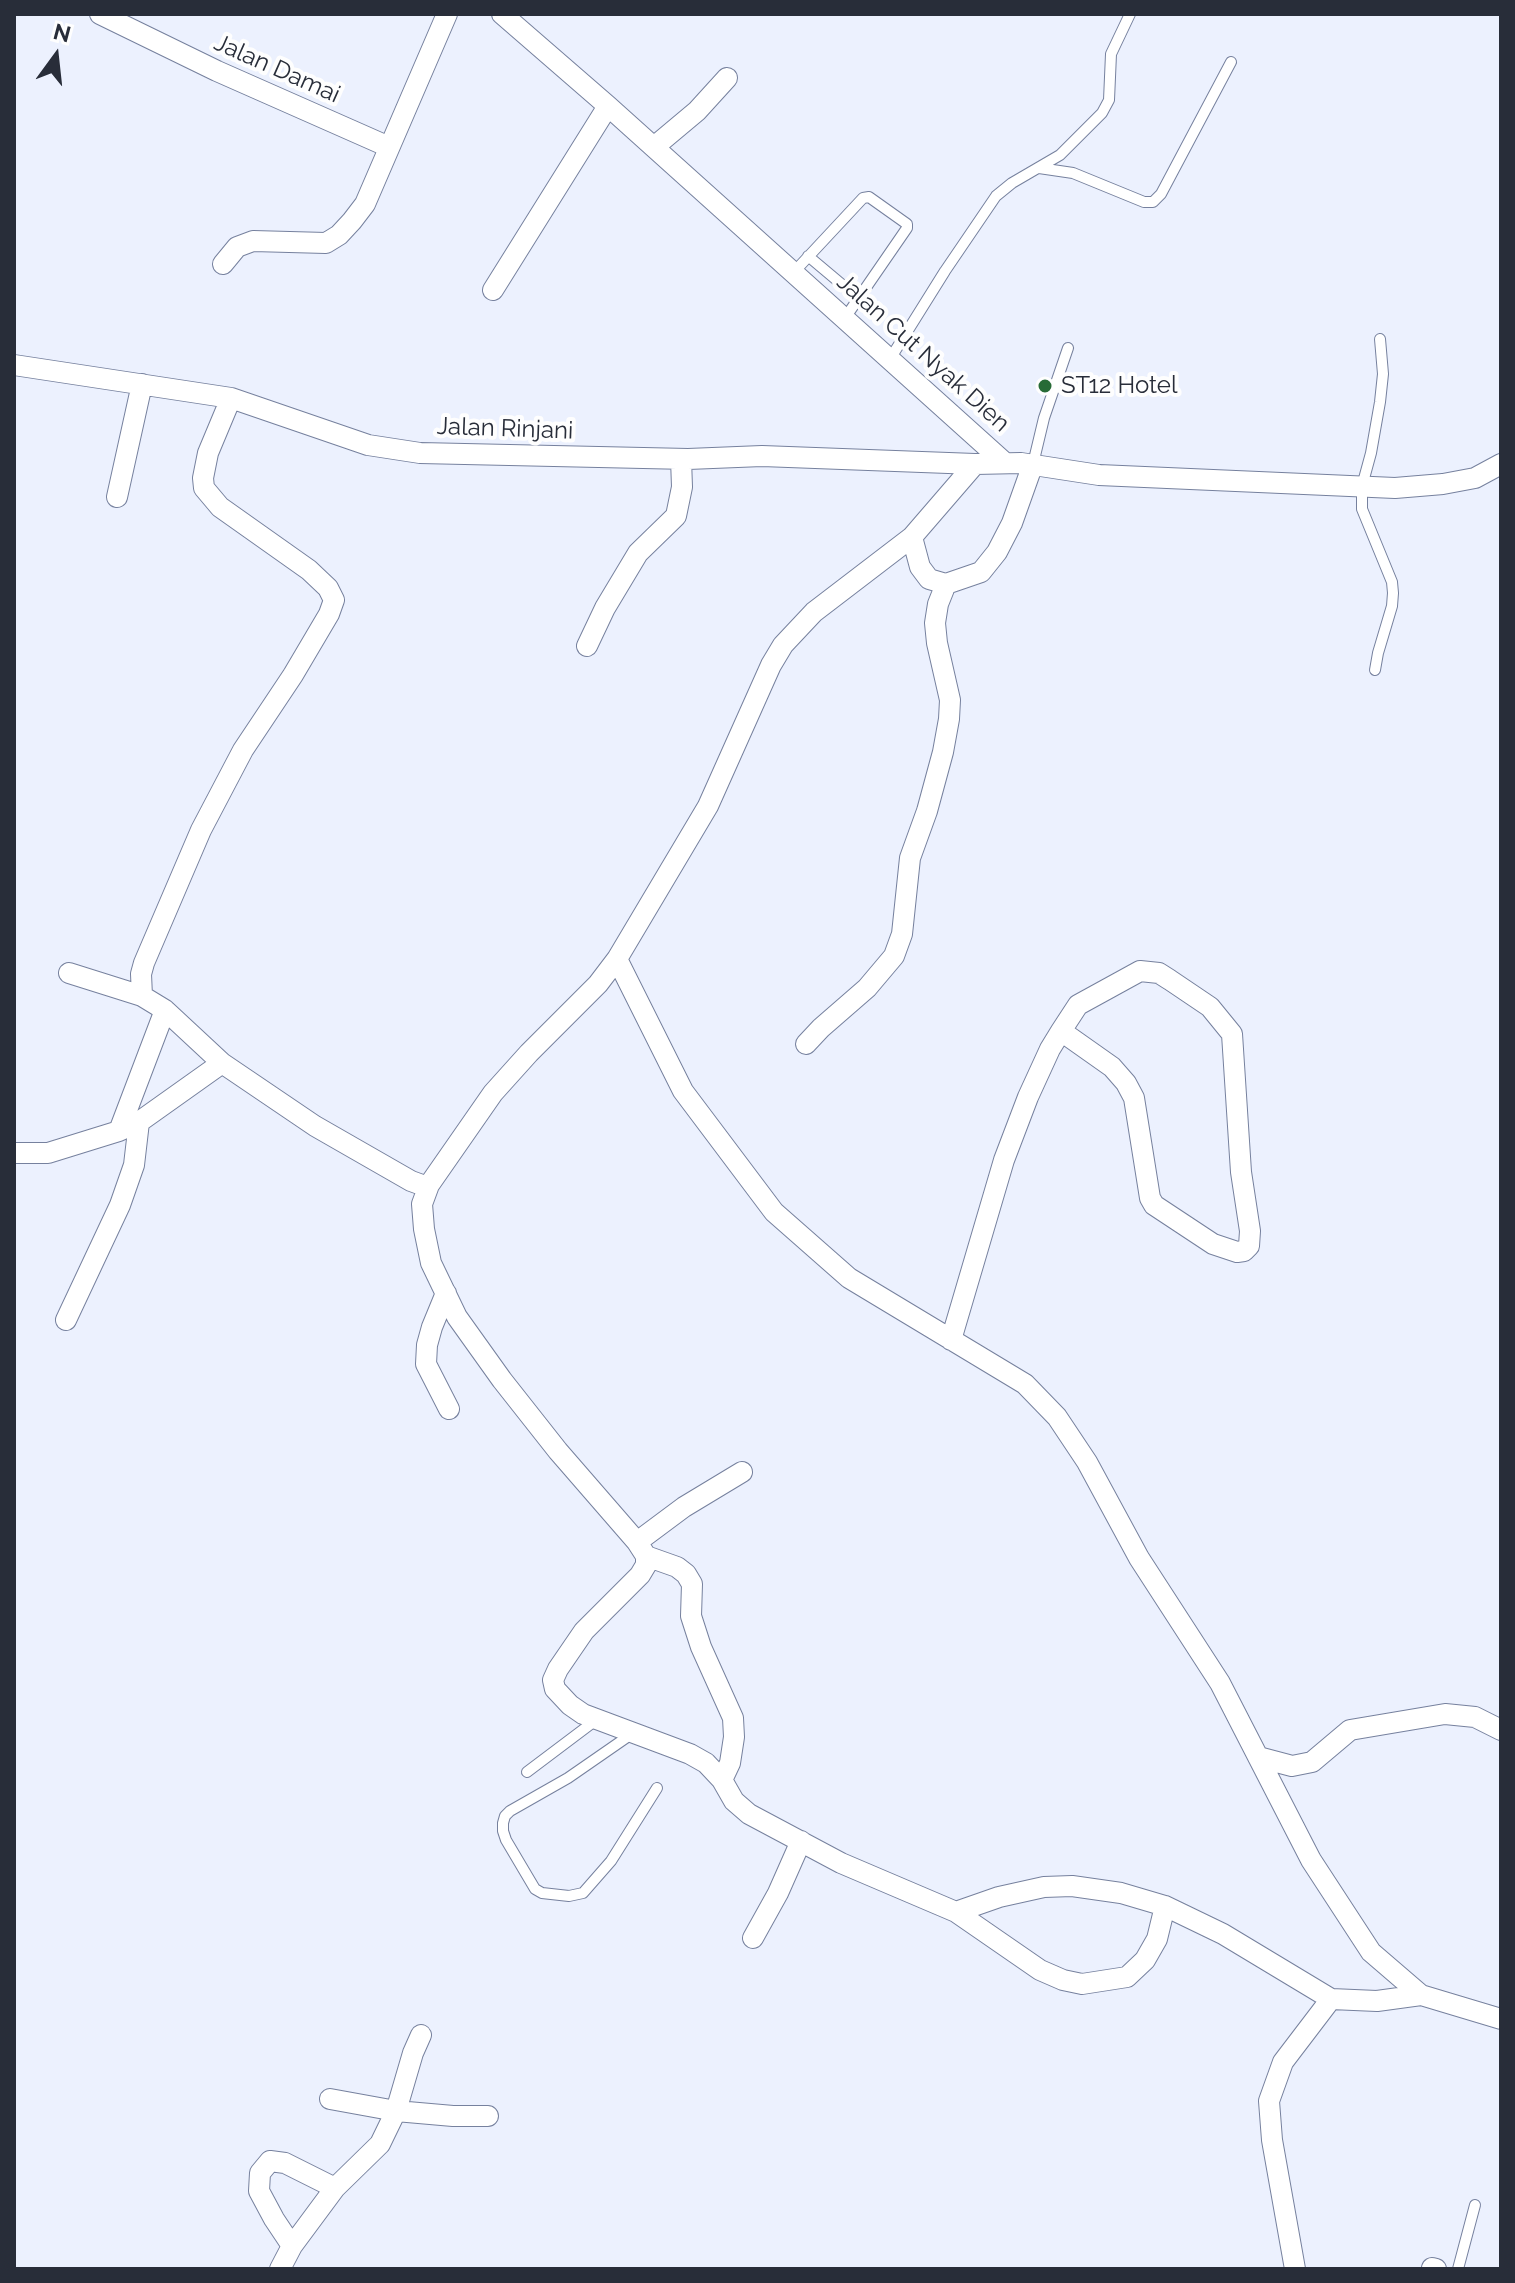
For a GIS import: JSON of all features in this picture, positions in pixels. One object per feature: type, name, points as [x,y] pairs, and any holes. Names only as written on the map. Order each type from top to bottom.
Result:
[{"type":"street","name":"Jalan Damai","points":[[100,14],[217,71],[389,147]]},
{"type":"street","points":[[223,264],[237,247],[253,241],[326,243],[339,235],[365,204],[447,14]]},
{"type":"street","name":"Jalan Cut Nyak Dien","points":[[502,14],[1005,463],[1033,464],[1099,475],[1395,488],[1475,478],[1501,464]]},
{"type":"street","points":[[654,147],[697,111],[727,78]]},
{"type":"street","points":[[493,290],[608,106]]},
{"type":"street","name":"Jalan Rinjani","points":[[14,365],[231,398],[368,445],[405,451],[681,459],[762,456],[1005,463]]},
{"type":"street","points":[[117,497],[142,384]]},
{"type":"street","points":[[142,996],[144,963],[201,830],[243,750],[300,664],[334,600],[328,588],[309,570],[220,507],[204,488],[208,453],[231,398]]},
{"type":"street","points":[[587,646],[605,608],[638,553],[676,516],[682,487],[681,459]]},
{"type":"street","points":[[722,1780],[730,1763],[733,1718],[701,1647],[691,1616],[692,1584],[677,1567],[642,1549],[558,1451],[457,1317],[431,1263],[422,1204],[429,1185],[493,1093],[598,984],[617,959],[708,806],[771,665],[783,645],[814,612],[912,537],[975,464]]},
{"type":"street","points":[[912,537],[920,567],[929,579],[946,584],[981,572],[997,552],[1012,523],[1033,464]]},
{"type":"street","points":[[806,1044],[867,988],[894,956],[902,934],[910,858],[927,811],[949,719],[950,700],[935,623],[946,584]]},
{"type":"street","points":[[617,959],[683,1091],[774,1212],[849,1278],[1025,1384],[1057,1417],[1087,1462],[1139,1558],[1220,1683],[1311,1860],[1371,1952],[1421,1995],[1501,2019]]},
{"type":"street","points":[[951,1340],[1004,1160],[1050,1049],[1061,1031],[1078,1005],[1140,971],[1159,973],[1210,1007],[1232,1034],[1249,1246],[1237,1252],[1213,1244],[1154,1205],[1150,1198],[1134,1098],[1130,1090],[1112,1067],[1061,1031]]},
{"type":"street","points":[[69,973],[142,996],[165,1010],[222,1063],[315,1126],[411,1181],[429,1185]]},
{"type":"street","points":[[119,1131],[165,1010]]},
{"type":"street","points":[[14,1153],[48,1153],[119,1131],[139,1122],[222,1063]]},
{"type":"street","points":[[66,1320],[120,1205],[134,1165],[139,1122]]},
{"type":"street","points":[[446,1293],[429,1336],[426,1364],[449,1409]]},
{"type":"street","points":[[642,1549],[684,1507],[742,1472]]},
{"type":"street","points":[[642,1549],[646,1565],[640,1575],[584,1631],[553,1680],[555,1689],[570,1705],[706,1763],[722,1780],[734,1801],[749,1814],[841,1863],[956,1912],[1040,1970],[1082,1984],[1127,1977],[1145,1960],[1157,1939],[1165,1906]]},
{"type":"street","points":[[1258,1757],[1292,1766],[1312,1762],[1350,1730],[1445,1714],[1475,1717],[1501,1730]]},
{"type":"street","points":[[753,1938],[778,1893],[801,1841]]},
{"type":"street","points":[[956,1912],[999,1897],[1044,1887],[1072,1886],[1121,1893],[1165,1906],[1223,1934],[1331,1999],[1377,2001],[1421,1995]]},
{"type":"street","points":[[1295,2269],[1272,2140],[1269,2101],[1283,2062],[1331,1999]]},
{"type":"street","points":[[280,2269],[292,2246],[335,2188],[380,2144],[396,2111],[421,2035]]},
{"type":"street","points":[[330,2099],[396,2111],[488,2116]]},
{"type":"street","points":[[292,2246],[259,2191],[260,2173],[270,2161],[285,2163],[335,2188]]},
{"type":"lane","points":[[890,359],[996,196],[1060,155],[1102,113],[1109,100],[1111,54],[1130,14]]},
{"type":"lane","points":[[1039,168],[1073,173],[1144,202],[1153,202],[1161,194],[1231,62]]},
{"type":"lane","points":[[794,272],[863,198],[869,197],[905,222],[907,228],[845,318]]},
{"type":"lane","points":[[808,256],[858,298]]},
{"type":"lane","points":[[1375,670],[1393,593],[1392,582],[1362,509],[1362,486],[1371,453],[1383,374],[1380,339]]},
{"type":"lane","points":[[1033,464],[1044,418],[1068,348]]},
{"type":"lane","points":[[527,1772],[597,1719]]},
{"type":"lane","points":[[633,1733],[568,1778],[510,1811],[503,1823],[506,1840],[535,1889],[542,1893],[569,1896],[583,1893],[611,1861],[657,1788]]},
{"type":"lane","points":[[1458,2269],[1475,2205]]},
{"type":"place","name":"ST12 Hotel","points":[[1045,386]]}]
